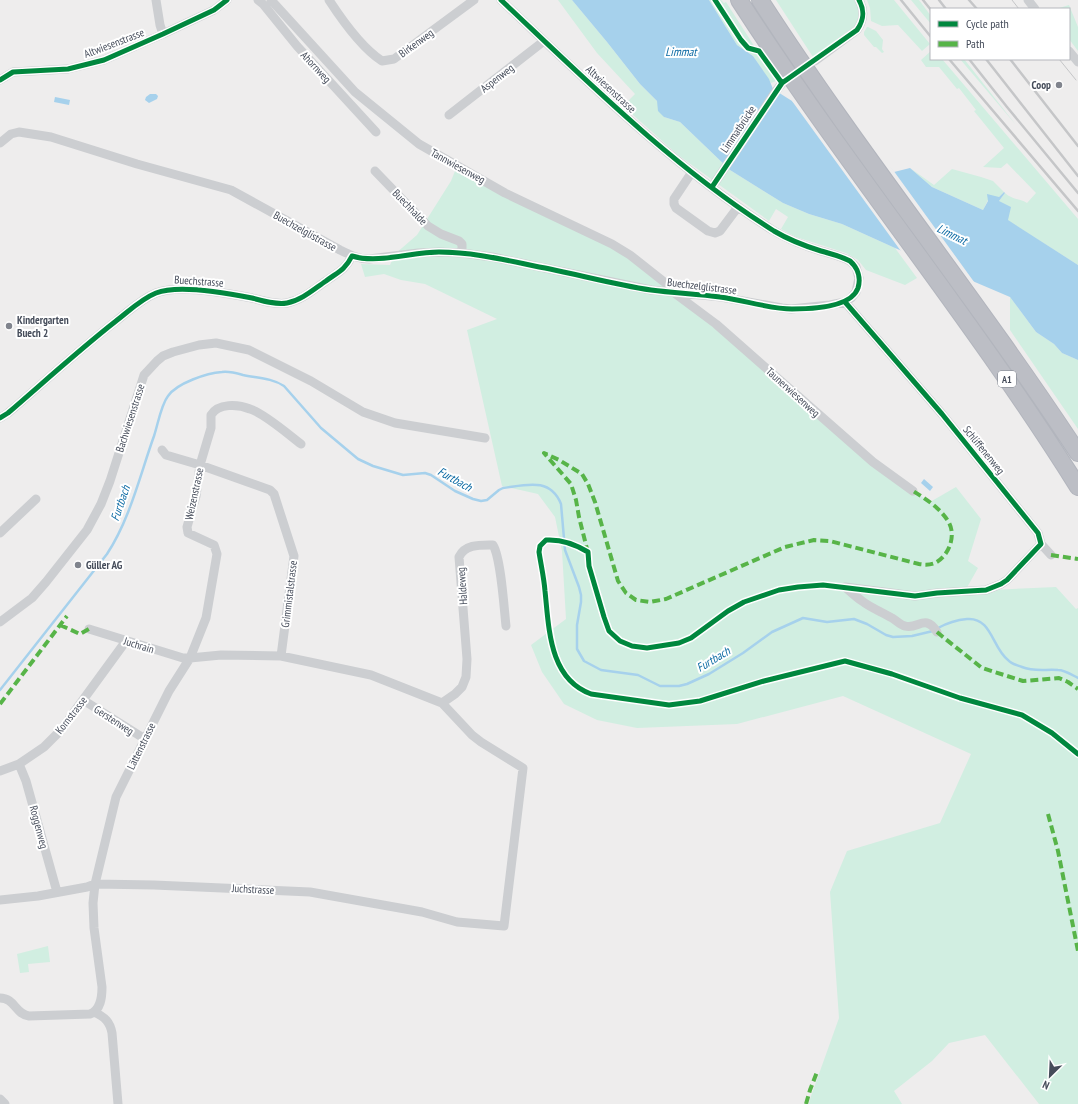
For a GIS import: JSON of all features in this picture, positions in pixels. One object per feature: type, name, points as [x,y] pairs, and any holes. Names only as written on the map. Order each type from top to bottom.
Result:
[{"type":"highway","name":"A1","points":[[739,0],[812,108],[1017,394],[1078,487]]},
{"type":"highway","name":"A1","points":[[760,0],[845,123],[1024,372],[1078,453]]},
{"type":"street","points":[[156,0],[163,34]]},
{"type":"street","name":"Altwiesenstrasse","points":[[0,80],[13,72],[68,69],[94,64],[214,10],[227,0]]},
{"type":"street","name":"Ahornweg","points":[[258,0],[263,4],[297,46],[376,132]]},
{"type":"street","name":"Tannwiesenweg","points":[[271,0],[355,92],[419,144],[505,193],[612,244],[668,284],[673,292]]},
{"type":"street","name":"Birkenweg","points":[[329,0],[372,55],[382,62],[394,59],[474,0]]},
{"type":"street","name":"Altwiesenstrasse","points":[[501,0],[641,131],[712,187]]},
{"type":"street","points":[[814,61],[861,26],[863,10],[859,0]]},
{"type":"street","points":[[1028,0],[1034,8]]},
{"type":"street","name":"Aspenweg","points":[[449,115],[544,40]]},
{"type":"street","points":[[1070,52],[1078,62]]},
{"type":"street","name":"Limmatbrücke","points":[[712,187],[782,83]]},
{"type":"street","name":"Buechzelglistrasse","points":[[0,143],[11,134],[19,132],[51,137],[114,157],[230,190],[352,256],[370,259],[418,253],[462,253],[492,257],[651,290],[721,297],[782,308],[792,309],[817,307],[845,302]]},
{"type":"street","name":"Buechhalde","points":[[375,171],[428,226],[441,234],[459,241],[462,244],[462,253]]},
{"type":"street","points":[[692,172],[674,200],[676,208],[708,230],[715,233],[720,231],[738,207]]},
{"type":"street","points":[[712,187],[738,207],[791,241],[842,257],[850,261],[857,271],[859,281],[854,295],[845,302]]},
{"type":"street","name":"Buechstrasse","points":[[0,418],[8,413],[98,334],[156,293],[176,289],[224,292],[277,304],[288,303],[315,290],[341,272],[347,266],[352,256]]},
{"type":"street","name":"Taunerwiesenweg","points":[[673,292],[716,324],[873,462],[913,491]]},
{"type":"street","name":"Schliffenenweg","points":[[845,302],[952,426],[1038,533],[1041,544],[1051,555]]},
{"type":"street","name":"Bachwiesenstrasse","points":[[0,622],[32,598],[87,530],[101,504],[110,481],[144,375],[157,360],[173,352],[216,343],[249,350],[311,381],[363,412],[395,423],[485,438]]},
{"type":"street","name":"Weizenstrasse","points":[[190,658],[206,618],[217,554],[214,545],[188,533],[187,527],[196,496],[200,465],[211,428],[211,415],[217,408],[229,405],[251,409],[267,418],[301,444]]},
{"type":"street","points":[[162,450],[166,455],[200,465]]},
{"type":"street","name":"Grimmistalstrasse","points":[[200,465],[270,490],[274,494],[294,556],[280,656]]},
{"type":"street","points":[[0,534],[36,499]]},
{"type":"street","points":[[936,629],[932,624],[924,623],[906,627],[862,601],[845,587],[915,596],[986,590],[1001,584],[1006,580],[1041,544]]},
{"type":"street","name":"Haldeweg","points":[[442,703],[462,687],[466,678],[467,659],[459,557],[468,547],[492,545],[495,548],[506,626]]},
{"type":"street","name":"Juchrain","points":[[89,629],[184,658],[190,658]]},
{"type":"street","name":"Kornstrasse","points":[[0,772],[18,764],[44,747],[57,734],[126,641]]},
{"type":"street","points":[[190,658],[220,655],[280,656],[371,675],[442,703]]},
{"type":"street","name":"Lättenstrasse","points":[[94,1012],[101,1002],[102,987],[93,903],[95,884],[116,797],[169,691],[190,658]]},
{"type":"street","name":"Gerstenweg","points":[[83,700],[145,739]]},
{"type":"street","name":"Juchstrasse","points":[[0,900],[87,888],[95,884],[154,884],[310,892],[422,912],[457,922],[504,926],[523,768],[481,742],[454,717],[442,703]]},
{"type":"street","name":"Roggenweg","points":[[18,764],[26,781],[57,892]]},
{"type":"street","points":[[0,998],[7,999],[12,1002],[20,1013],[24,1015],[90,1014],[94,1012],[102,1015],[110,1023],[112,1033],[118,1104]]},
{"type":"street","points":[[0,1099],[5,1104]]},
{"type":"green space","points":[[558,0],[572,0],[640,84],[657,101],[664,117],[680,122],[730,170],[783,203],[809,214],[842,224],[895,248],[917,278],[905,285],[866,270],[858,260],[846,253],[796,237],[781,229],[788,217],[776,209],[769,221],[678,155],[623,106],[635,94],[597,53]]},
{"type":"green space","points":[[709,0],[721,0],[724,3],[726,2],[758,52],[758,55],[776,81],[771,83],[753,56],[737,45]]},
{"type":"green space","points":[[776,0],[854,0],[859,13],[858,19],[855,26],[813,57]]},
{"type":"green space","points":[[867,0],[894,0],[930,44],[922,51],[898,25],[882,26],[871,21],[870,8]]},
{"type":"green space","points":[[911,0],[919,0],[930,15],[930,23]]},
{"type":"green space","points":[[1069,5],[1078,27],[1078,51],[1070,40],[1070,8],[1059,8]]},
{"type":"green space","points":[[868,27],[876,31],[883,40],[882,49],[884,52],[882,53],[874,47],[864,35],[864,32]]},
{"type":"green space","points":[[930,52],[930,60],[943,60],[1078,219],[1078,265],[1007,220],[999,201],[1005,193],[1027,203],[1036,193],[1007,163],[1001,168],[983,167],[1004,148],[974,111],[976,110],[959,88],[957,89],[939,67],[926,67],[921,60]]},
{"type":"green space","points":[[961,60],[965,60],[1016,125]]},
{"type":"green space","points":[[457,166],[612,244],[913,491],[930,502],[956,487],[981,519],[968,561],[978,568],[965,591],[1056,587],[1076,609],[1078,608],[1078,1104],[1039,1104],[985,1035],[949,1043],[932,1061],[894,1091],[902,1104],[809,1104],[839,1018],[830,892],[847,851],[940,823],[971,754],[843,696],[737,724],[637,728],[597,720],[564,704],[542,672],[531,645],[566,619],[562,551],[555,517],[538,494],[502,486],[467,330],[497,319],[425,284],[401,280],[384,274],[365,277],[361,264],[390,265],[395,254],[417,235],[451,181]]},
{"type":"green space","points":[[910,168],[934,185],[952,169],[993,181],[1004,192],[999,197],[988,200],[983,210],[932,187]]},
{"type":"green space","points":[[1010,297],[1036,332],[1054,344],[1062,353],[1078,360],[1078,429],[1010,330]]},
{"type":"green space","points":[[48,946],[50,962],[28,964],[29,972],[20,973],[17,954]]},
{"type":"water","name":"Limmat","points":[[572,0],[709,0],[737,45],[753,56],[769,79],[773,89],[792,101],[834,136],[890,167],[894,172],[910,168],[932,187],[983,210],[988,201],[987,194],[999,197],[1004,192],[1005,193],[999,201],[1011,207],[1008,220],[1078,265],[1078,360],[1062,353],[1054,344],[1036,332],[1010,297],[842,224],[809,214],[783,203],[730,170],[680,122],[664,117],[658,111],[657,101],[640,84]]},
{"type":"water","points":[[150,94],[156,94],[158,96],[157,99],[149,103],[145,100]]},
{"type":"water","points":[[55,97],[70,100],[69,105],[54,102]]},
{"type":"water","points":[[924,479],[933,487],[930,491],[921,483]]},
{"type":"pier","points":[[794,100],[835,134],[888,163],[977,286],[903,254],[792,101]]},
{"type":"waterway","name":"Furtbach","points":[[0,690],[107,554],[128,512],[162,409],[168,396],[172,391],[185,383],[208,374],[225,372],[232,372],[269,380],[284,386],[321,428],[358,459],[373,466],[403,475],[425,473],[431,475],[455,491],[481,501],[487,500],[503,488],[536,485],[544,486],[551,490],[561,504],[565,550],[581,595],[577,625],[577,649],[584,661],[601,670],[638,675],[660,686],[679,686],[687,684],[709,674],[743,653],[772,632],[803,618],[827,622],[854,619],[893,637],[912,636],[933,631]]},
{"type":"waterway","name":"Furtbach","points":[[938,628],[959,620],[975,620],[982,623],[987,628],[1003,655],[1014,664],[1036,670],[1061,670],[1078,678]]},
{"type":"tram line","points":[[1012,0],[1018,8]]},
{"type":"tram line","points":[[1060,60],[1076,80]]},
{"type":"railway","points":[[901,0],[930,36]]},
{"type":"railway","points":[[923,0],[930,9]]},
{"type":"railway","points":[[939,0],[945,8]]},
{"type":"railway","points":[[969,0],[976,8]]},
{"type":"railway","points":[[950,60],[1078,211]]},
{"type":"railway","points":[[970,60],[1078,193]]},
{"type":"railway","points":[[987,60],[1078,176]]},
{"type":"railway","points":[[1011,60],[1078,146]]},
{"type":"marked path","points":[[588,553],[571,484],[544,453],[582,474],[588,484],[595,502],[618,581],[626,593],[636,600],[650,602],[666,599],[785,547],[814,540],[830,541],[919,564],[927,565],[935,563],[940,560],[948,550],[952,539],[951,527],[945,516],[937,508],[913,491]]},
{"type":"marked path","points":[[1051,555],[1078,559]]},
{"type":"marked path","points":[[0,704],[67,616]]},
{"type":"marked path","points":[[60,625],[80,634],[89,629]]},
{"type":"marked path","points":[[937,632],[982,668],[1023,681],[1059,678],[1078,689]]},
{"type":"marked path","points":[[1048,814],[1058,851],[1078,951]]},
{"type":"marked path","points":[[806,1104],[817,1072]]},
{"type":"cycle path","points":[[0,80],[13,72],[68,69],[104,60],[214,10],[227,0]]},
{"type":"cycle path","points":[[0,418],[8,413],[102,332],[145,298],[166,290],[190,289],[230,294],[274,303],[292,302],[303,297],[338,273],[347,265],[352,256],[373,259],[429,252],[453,252],[509,261],[638,288],[720,297],[784,309],[819,308],[839,303],[854,295],[858,288],[859,277],[857,270],[850,261],[840,256],[791,240],[774,231],[737,206],[701,179],[632,122],[501,0]]},
{"type":"cycle path","points":[[715,0],[741,40],[748,48],[759,51],[782,83]]},
{"type":"cycle path","points":[[712,187],[782,83],[857,30],[863,15],[859,0]]},
{"type":"cycle path","points":[[845,302],[942,414],[1038,533],[1041,544],[1007,580],[986,590],[915,596],[823,585],[779,590],[744,602],[728,611],[691,638],[679,643],[647,648],[632,646],[620,641],[609,631],[589,566],[588,552],[568,543],[557,540],[546,540],[540,546],[539,552],[550,636],[559,665],[567,677],[577,687],[591,694],[669,705],[700,701],[764,681],[845,661],[892,674],[960,698],[1022,715],[1052,733],[1078,754]]},
{"type":"place","name":"Coop","points":[[1059,85]]},
{"type":"place","name":"Kindergarten Buech 2","points":[[9,326]]},
{"type":"place","name":"Güller AG","points":[[78,565]]}]
